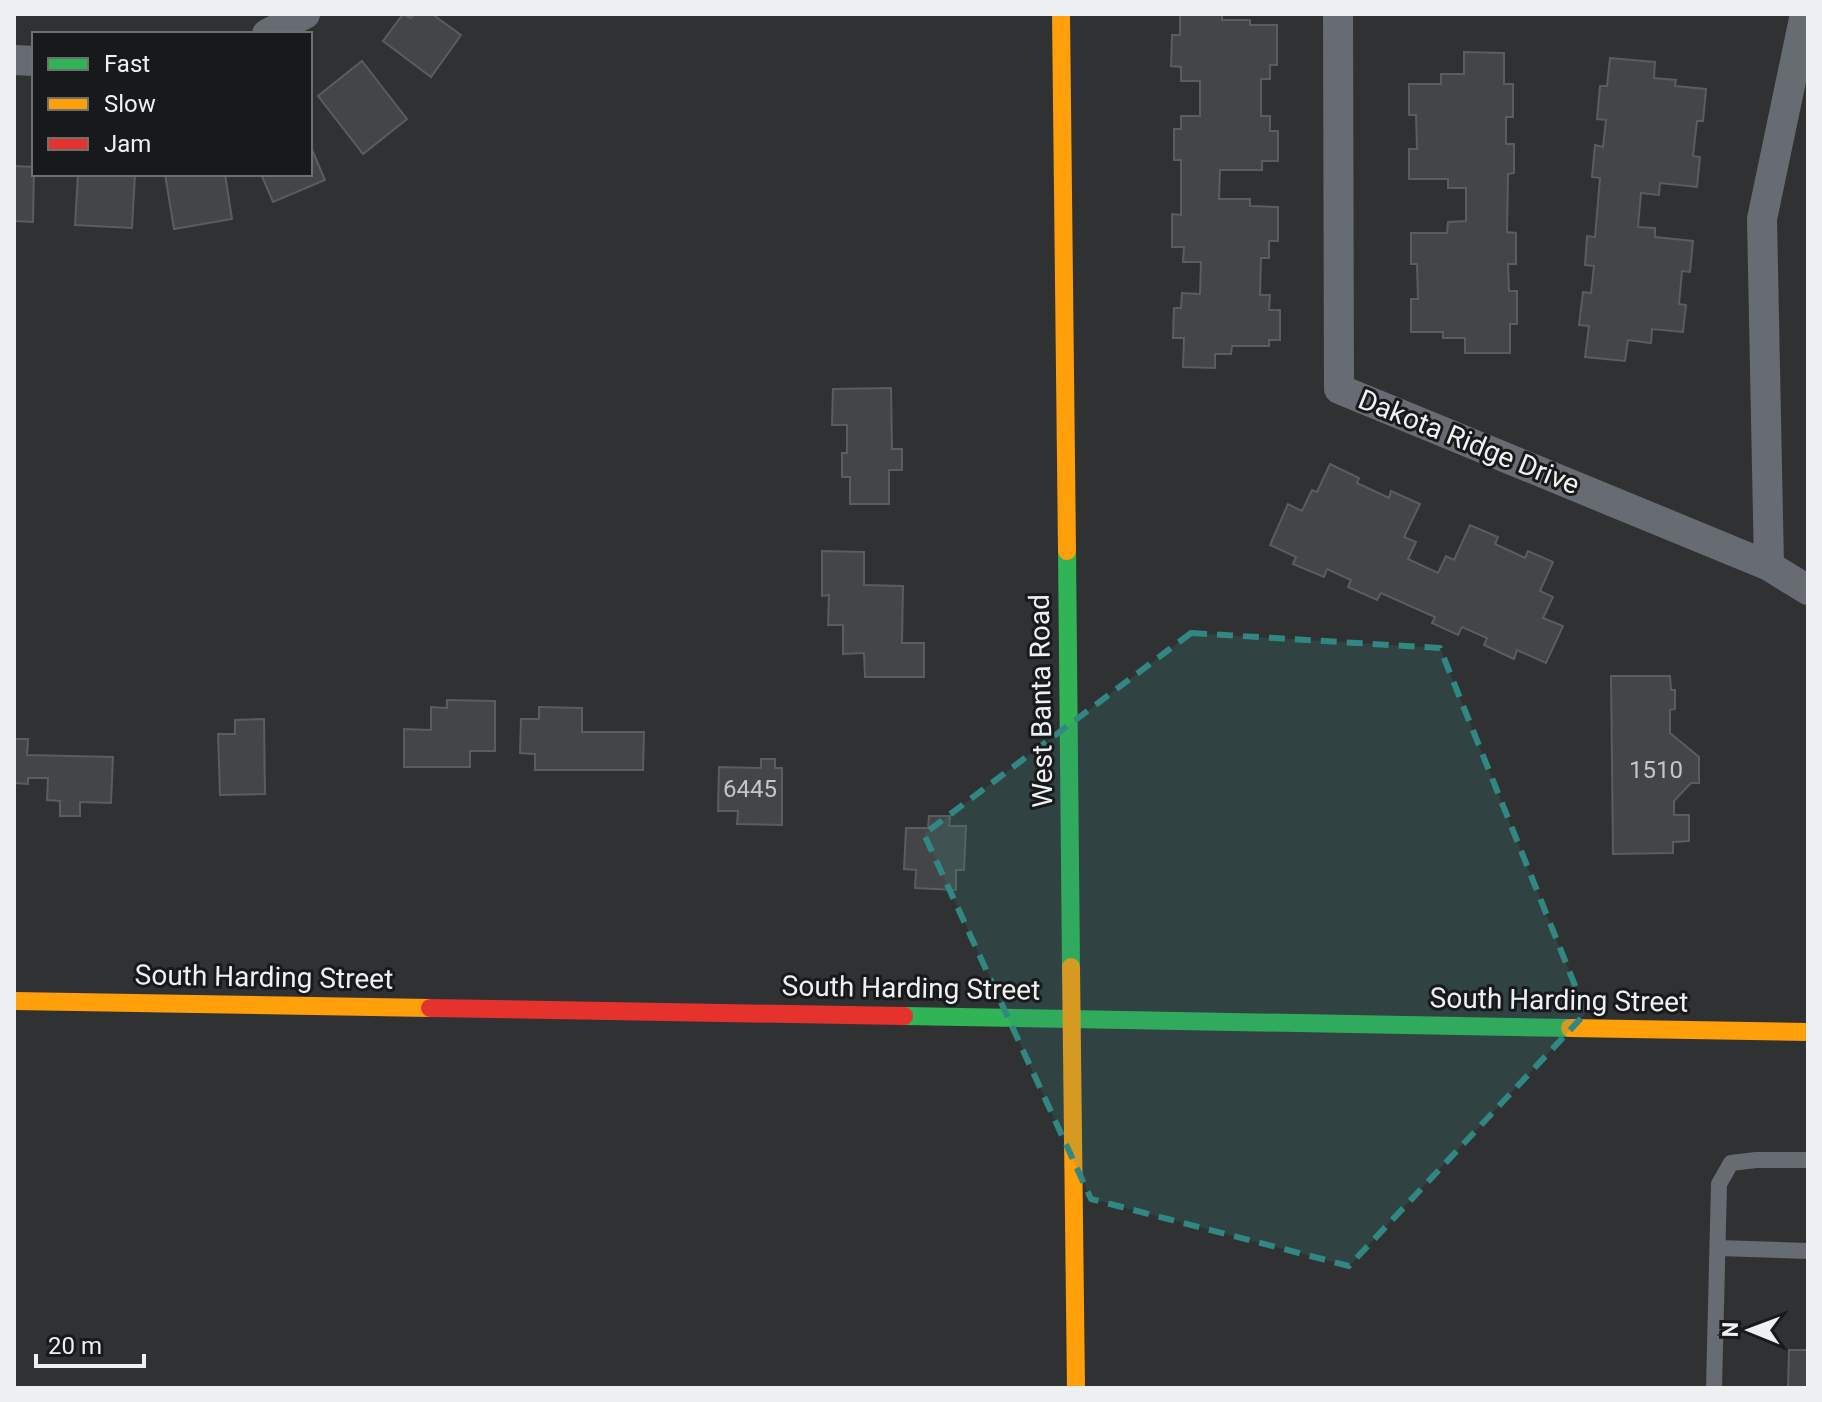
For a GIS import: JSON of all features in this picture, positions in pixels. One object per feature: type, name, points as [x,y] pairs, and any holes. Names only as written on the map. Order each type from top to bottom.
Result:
[{"type":"street","points":[[271,32],[305,14]]},
{"type":"street","name":"West Banta Road","points":[[1061,14],[1076,1388]]},
{"type":"street","name":"Dakota Ridge Drive","points":[[1338,14],[1339,389],[1769,566],[1808,590]]},
{"type":"street","points":[[1769,566],[1762,219],[1805,14]]},
{"type":"street","name":"South Harding Street","points":[[14,1001],[1808,1032]]},
{"type":"lane","points":[[1714,1388],[1719,1184],[1731,1163],[1808,1160]]},
{"type":"lane","points":[[1718,1248],[1808,1251]]},
{"type":"highlighted area","points":[[1191,633],[1440,648],[1586,1013],[1349,1266],[1091,1199],[924,834]]},
{"type":"building","points":[[403,14],[411,18],[414,14],[432,14],[461,35],[431,77],[383,41]]},
{"type":"building","points":[[1180,14],[1222,14],[1222,20],[1250,20],[1250,25],[1277,25],[1277,65],[1270,65],[1270,79],[1261,79],[1261,116],[1270,116],[1270,131],[1278,131],[1278,161],[1262,161],[1262,170],[1220,170],[1219,199],[1250,199],[1250,206],[1278,207],[1278,241],[1269,241],[1269,258],[1261,258],[1260,295],[1270,295],[1269,310],[1280,310],[1280,340],[1269,340],[1269,346],[1232,346],[1231,354],[1215,354],[1215,368],[1183,367],[1184,338],[1173,338],[1174,308],[1181,308],[1182,293],[1200,294],[1201,262],[1183,262],[1184,247],[1172,247],[1172,214],[1181,215],[1181,160],[1174,160],[1174,129],[1181,129],[1181,116],[1200,116],[1200,81],[1181,81],[1181,67],[1171,66],[1172,35],[1180,35]]},
{"type":"building","points":[[1464,52],[1504,53],[1504,84],[1513,84],[1513,117],[1506,117],[1506,144],[1514,144],[1514,173],[1508,174],[1507,232],[1516,233],[1516,264],[1508,264],[1509,291],[1517,291],[1517,324],[1510,324],[1510,353],[1465,353],[1465,338],[1443,338],[1443,332],[1411,332],[1411,299],[1418,299],[1417,264],[1411,264],[1411,233],[1447,233],[1448,222],[1466,221],[1466,188],[1448,188],[1448,179],[1409,179],[1409,149],[1417,149],[1416,115],[1409,115],[1409,84],[1441,84],[1441,74],[1464,74]]},
{"type":"building","points":[[1610,58],[1655,62],[1654,78],[1676,80],[1675,86],[1706,89],[1703,121],[1697,121],[1693,156],[1700,157],[1697,187],[1660,183],[1659,195],[1641,193],[1638,227],[1655,228],[1655,237],[1693,241],[1690,272],[1682,271],[1679,304],[1686,305],[1683,332],[1652,329],[1651,343],[1628,340],[1625,361],[1585,357],[1589,326],[1579,325],[1583,292],[1591,293],[1594,266],[1585,265],[1587,236],[1595,237],[1600,178],[1592,177],[1595,145],[1603,147],[1606,120],[1597,119],[1600,86],[1607,86]]},
{"type":"building","points":[[362,61],[407,119],[363,154],[318,96]]},
{"type":"building","points":[[312,150],[325,180],[273,202],[262,176],[312,176]]},
{"type":"building","points":[[14,166],[32,167],[33,222],[14,221]]},
{"type":"building","points":[[78,176],[135,176],[132,228],[75,225]]},
{"type":"building","points":[[165,176],[225,176],[232,219],[174,229]]},
{"type":"building","points":[[891,388],[892,449],[902,449],[902,470],[889,470],[889,504],[850,504],[850,477],[842,477],[842,453],[847,453],[847,425],[832,425],[833,389]]},
{"type":"building","points":[[1330,464],[1359,478],[1357,483],[1389,498],[1391,491],[1420,504],[1404,537],[1416,542],[1408,559],[1438,573],[1446,556],[1454,560],[1470,525],[1498,537],[1495,544],[1525,558],[1528,551],[1553,562],[1540,591],[1553,597],[1543,618],[1563,626],[1546,663],[1517,650],[1514,659],[1484,645],[1487,638],[1462,627],[1458,635],[1432,623],[1435,617],[1381,593],[1377,600],[1348,587],[1351,580],[1327,569],[1324,577],[1293,564],[1296,557],[1270,545],[1288,504],[1302,511],[1312,490],[1317,492]]},
{"type":"building","points":[[822,551],[864,552],[864,585],[903,586],[902,643],[924,643],[924,677],[865,677],[864,653],[843,654],[843,625],[828,625],[829,595],[822,596]]},
{"type":"building","points":[[1611,676],[1670,676],[1671,690],[1675,690],[1675,709],[1670,710],[1670,733],[1699,757],[1699,783],[1691,783],[1674,801],[1674,815],[1689,815],[1689,841],[1673,842],[1673,853],[1613,854]]},
{"type":"building","points":[[447,700],[495,701],[495,751],[470,751],[470,767],[404,767],[404,729],[431,730],[431,707],[447,708]]},
{"type":"building","points":[[539,707],[582,708],[582,732],[644,732],[643,770],[535,770],[535,754],[520,753],[521,719],[539,719]]},
{"type":"building","points":[[264,719],[265,794],[220,795],[218,734],[235,734],[235,720]]},
{"type":"building","points":[[14,739],[28,739],[27,755],[113,757],[111,803],[80,802],[80,816],[60,816],[60,801],[47,800],[48,778],[28,778],[28,784],[14,783]]},
{"type":"building","points":[[761,759],[775,759],[775,768],[782,768],[782,825],[737,824],[738,811],[718,811],[719,767],[761,768]]},
{"type":"building","points":[[929,816],[950,816],[949,826],[966,826],[964,870],[956,870],[956,890],[915,888],[916,870],[904,869],[906,828],[928,828]]},
{"type":"building","points":[[1789,1350],[1808,1350],[1808,1388],[1788,1388]]},
{"type":"traffic: fast","points":[[1067,551],[1071,967]]},
{"type":"traffic: fast","points":[[904,1016],[1570,1028]]},
{"type":"traffic: slow","points":[[1061,14],[1067,551]]},
{"type":"traffic: slow","points":[[1071,967],[1076,1388]]},
{"type":"traffic: slow","points":[[14,1001],[430,1008]]},
{"type":"traffic: slow","points":[[1570,1028],[1808,1032]]},
{"type":"traffic: jam","points":[[430,1008],[904,1016]]}]
